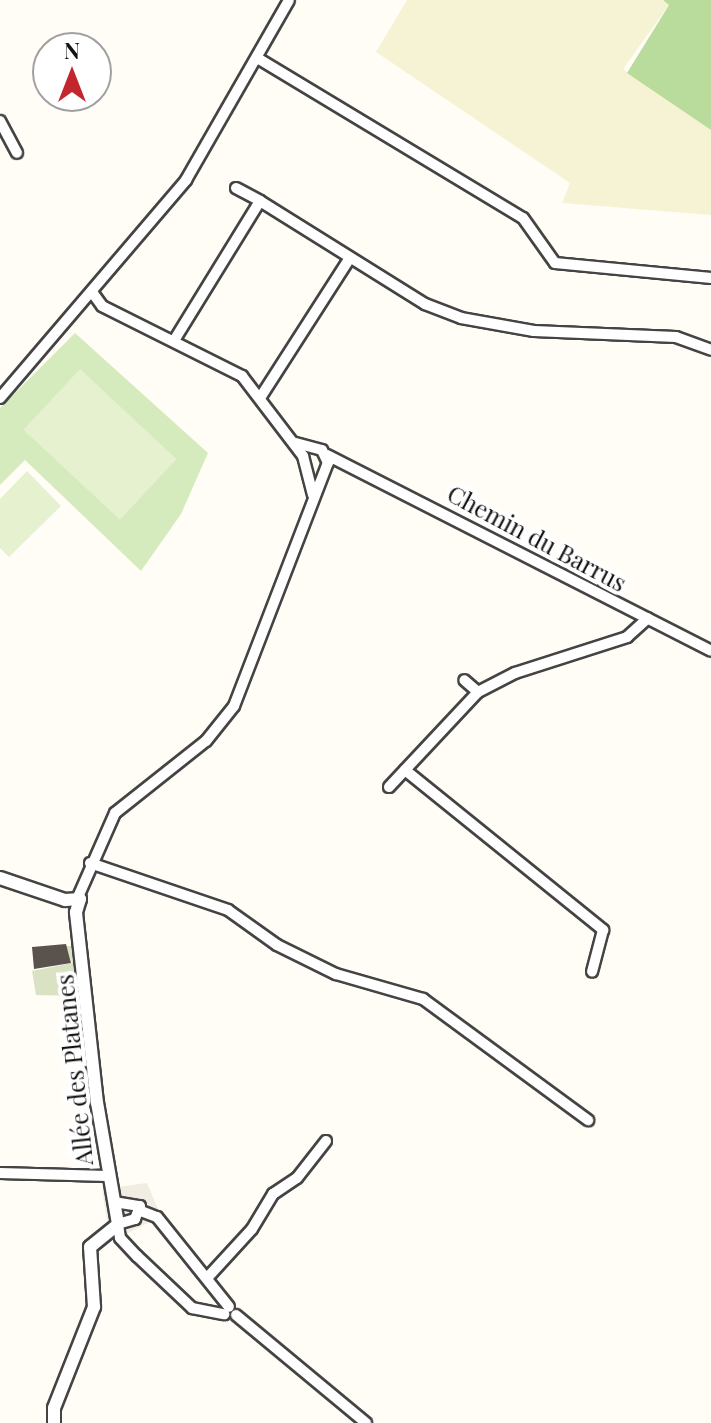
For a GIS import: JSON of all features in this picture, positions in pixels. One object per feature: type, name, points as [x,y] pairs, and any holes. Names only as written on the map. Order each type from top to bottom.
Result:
[{"type":"street","points":[[0,398],[186,180],[259,59],[289,0]]},
{"type":"street","points":[[259,59],[523,218],[555,263],[711,278]]},
{"type":"street","points":[[0,121],[17,153]]},
{"type":"street","points":[[236,188],[350,258],[461,318],[534,331],[676,337],[711,350]]},
{"type":"street","points":[[175,339],[260,201]]},
{"type":"street","points":[[260,398],[350,258]]},
{"type":"street","points":[[92,292],[102,306],[232,369],[260,398],[308,464],[313,501]]},
{"type":"street","name":"Chemin du Barrus","points":[[295,443],[327,455],[711,651]]},
{"type":"street","points":[[308,464],[314,449]]},
{"type":"street","points":[[0,878],[71,898],[115,813],[206,741],[234,706],[313,501],[327,455]]},
{"type":"street","points":[[308,464],[325,468],[343,464]]},
{"type":"street","points":[[389,787],[478,692],[515,673],[627,637],[648,618]]},
{"type":"street","points":[[464,680],[478,692]]},
{"type":"street","points":[[405,770],[603,930],[592,972]]},
{"type":"street","points":[[90,863],[228,910],[277,945],[336,974],[423,999],[588,1120]]},
{"type":"street","name":"Allée des Platanes","points":[[71,898],[66,910],[76,912],[107,1176],[118,1224]]},
{"type":"street","points":[[208,1277],[252,1229],[273,1194],[297,1178],[326,1141]]},
{"type":"street","points":[[0,1173],[107,1176]]},
{"type":"street","points":[[114,1202],[132,1200],[141,1211],[157,1217],[208,1277],[230,1312],[366,1423]]},
{"type":"street","points":[[50,1422],[94,1307],[90,1247],[118,1224],[141,1211]]},
{"type":"street","points":[[118,1224],[120,1238],[192,1308],[230,1312]]},
{"type":"shaded area","points":[[407,0],[663,0],[669,5],[623,69],[711,130],[711,215],[562,203],[570,183],[376,52]]},
{"type":"shaded area","points":[[147,1183],[161,1216],[119,1238],[109,1232],[102,1189]]},
{"type":"green space","points":[[663,0],[711,0],[711,130],[627,73],[669,5]]},
{"type":"green space","points":[[75,333],[208,453],[181,514],[141,571],[25,460],[0,485],[0,408]]},
{"type":"green space","points":[[80,369],[177,459],[120,520],[23,430]]},
{"type":"green space","points":[[27,471],[61,506],[9,557],[0,548],[0,499]]},
{"type":"green space","points":[[66,946],[75,946],[78,996],[36,995],[32,971],[72,963]]},
{"type":"building","points":[[66,944],[71,963],[34,969],[32,947]]}]
